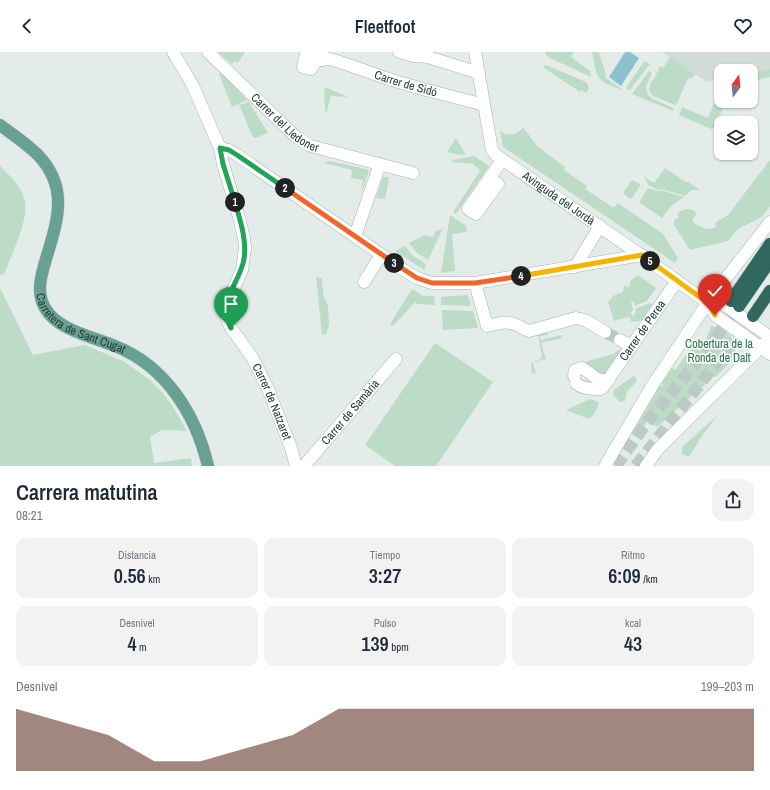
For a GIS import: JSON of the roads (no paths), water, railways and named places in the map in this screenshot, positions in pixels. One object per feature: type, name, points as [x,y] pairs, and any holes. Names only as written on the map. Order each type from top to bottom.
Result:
[{"type":"highway","points":[[770,244],[735,304],[770,261]]},
{"type":"highway","points":[[770,291],[756,318],[770,306]]},
{"type":"main road","name":"Carretera de Sant Cugat","points":[[0,124],[42,160],[51,174],[57,191],[59,200],[58,214],[40,283],[41,296],[45,308],[53,318],[62,325],[125,350],[144,362],[164,379],[182,400],[190,415],[202,442],[208,466]]},
{"type":"main road","name":"Carretera de Sant Cugat","points":[[0,132],[36,162],[47,179],[52,194],[52,216],[35,282],[35,296],[43,315],[54,326],[61,330],[122,355],[137,364],[153,377],[170,395],[186,420],[198,448],[202,466]]},
{"type":"street","name":"Carrer de Natzaret","points":[[173,52],[192,84],[220,148],[223,164],[240,217],[245,248],[242,270],[228,300],[225,310],[226,317],[231,328],[252,357],[268,389],[291,448],[296,466]]},
{"type":"street","name":"Carrer del Lledoner","points":[[208,52],[296,137],[311,146],[413,173]]},
{"type":"street","points":[[399,52],[414,56],[426,55],[479,74]]},
{"type":"street","name":"Avinguda del Jordà","points":[[475,52],[492,150],[502,160],[642,255],[677,281],[770,338]]},
{"type":"street","name":"Carrer de Sidó","points":[[329,59],[396,81],[484,105]]},
{"type":"street","points":[[220,148],[229,150],[237,155],[381,255],[417,278],[432,283],[475,283],[642,255]]},
{"type":"street","points":[[490,178],[502,160]]},
{"type":"street","points":[[355,236],[380,164]]},
{"type":"street","points":[[605,466],[652,386],[710,300],[770,222]]},
{"type":"street","points":[[575,267],[600,226]]},
{"type":"street","points":[[364,282],[381,255]]},
{"type":"street","name":"Carrer de Perea","points":[[575,379],[579,386],[601,389],[609,380],[677,281]]},
{"type":"street","points":[[475,283],[487,326],[510,322],[529,331],[576,318],[585,320],[605,332]]},
{"type":"street","points":[[710,300],[715,315],[765,351]]},
{"type":"street","points":[[646,466],[658,449],[765,351],[770,338]]},
{"type":"street","points":[[620,340],[632,346]]},
{"type":"street","name":"Carrer de Samària","points":[[304,466],[396,359]]},
{"type":"water","points":[[625,52],[630,52],[639,58],[621,86],[609,77]]},
{"type":"tunnel","points":[[616,466],[650,418],[697,362],[739,306]]},
{"type":"tunnel","points":[[636,466],[753,316]]},
{"type":"tunnel","points":[[605,332],[620,340]]},
{"type":"park label","name":"Cobertura de la Ronda de Dalt","points":[[719,351]]}]
